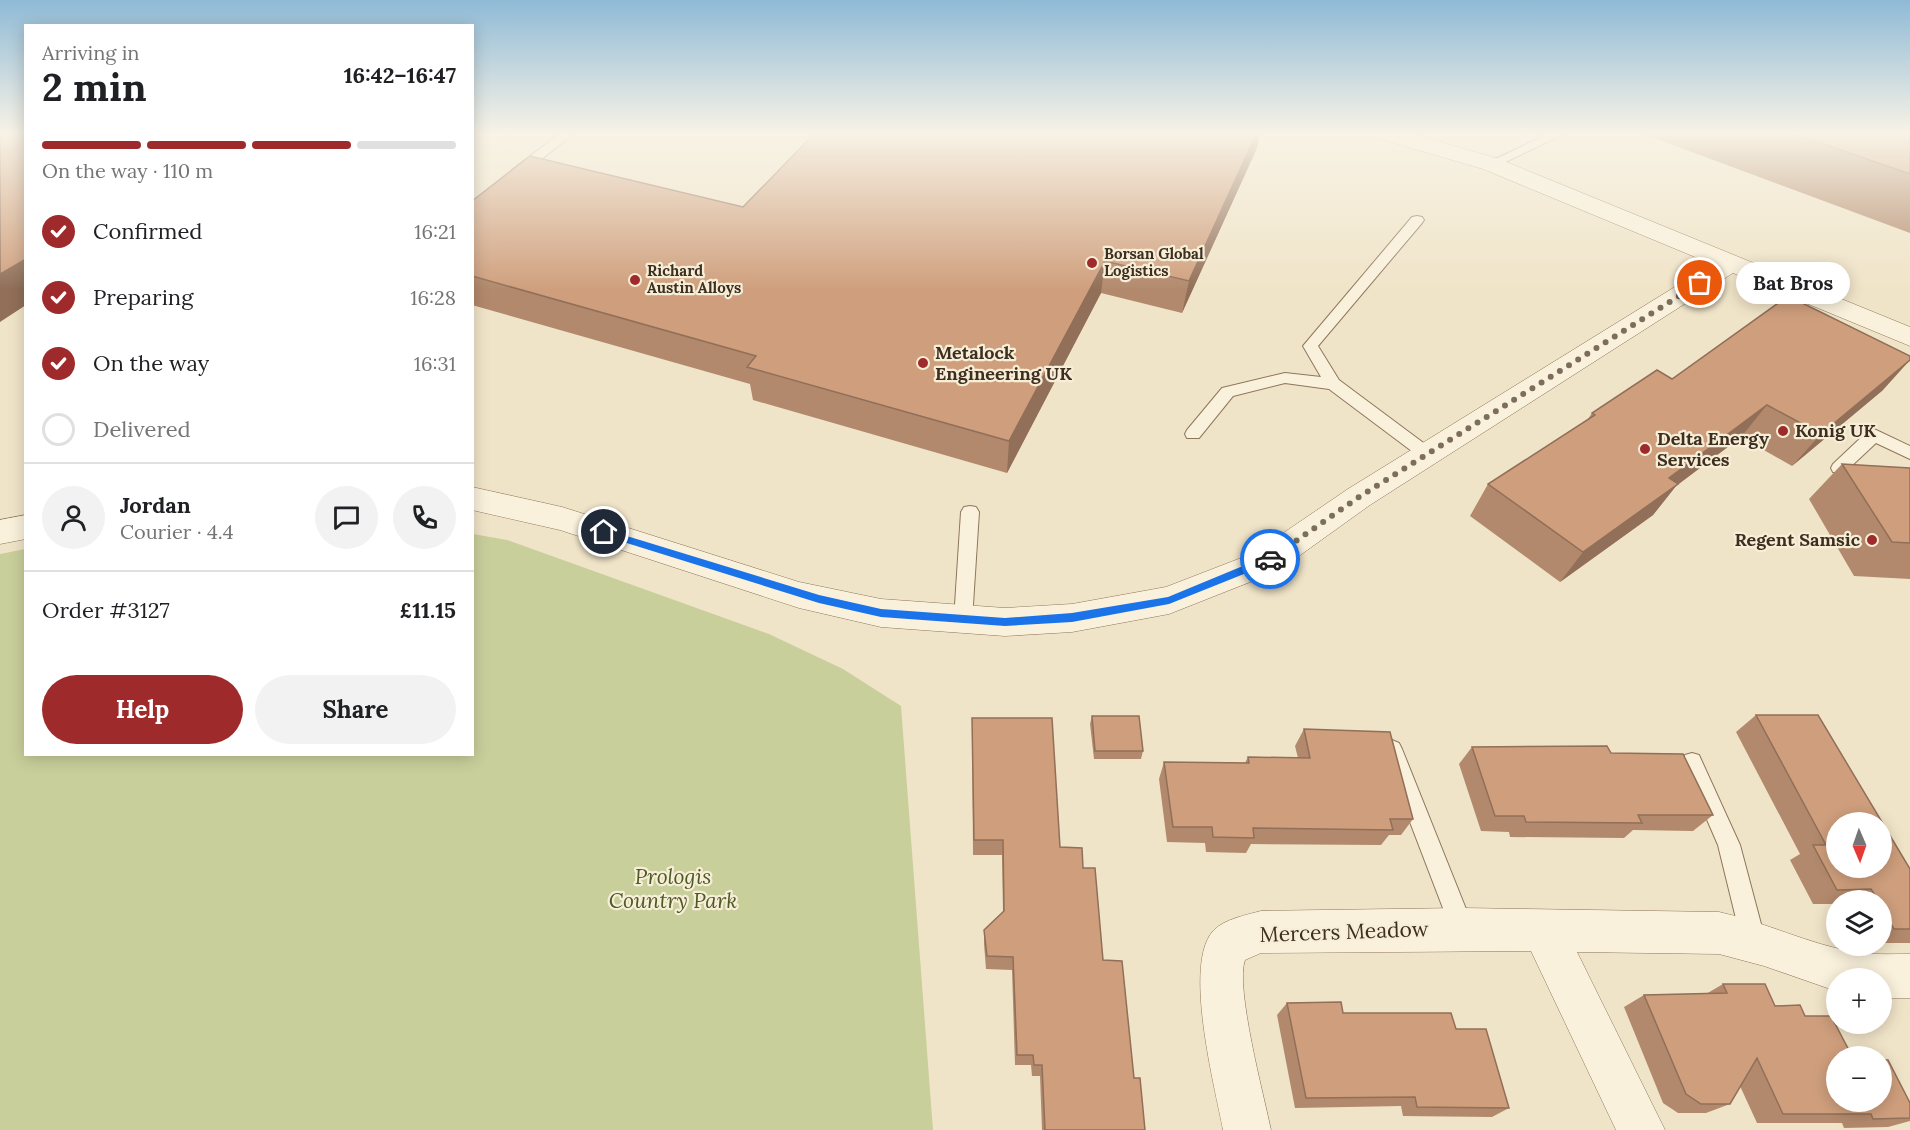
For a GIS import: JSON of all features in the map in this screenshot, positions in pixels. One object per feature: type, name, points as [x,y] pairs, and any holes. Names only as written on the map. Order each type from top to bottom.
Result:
[{"type":"street","points":[[1541,185],[1910,337]]},
{"type":"street","points":[[474,498],[562,519],[799,595],[881,613],[1005,622],[1072,618],[1169,600],[1266,562],[1359,497],[1731,263]]},
{"type":"street","points":[[0,532],[24,526]]},
{"type":"street","points":[[1544,929],[1641,1130]]},
{"type":"street","name":"Mercers Meadow","points":[[1247,1130],[1222,988],[1223,955],[1237,938],[1261,932],[1544,929],[1719,933],[1753,939],[1837,970],[1875,976],[1910,976]]},
{"type":"lane","points":[[1418,220],[1310,346],[1333,384],[1427,454]]},
{"type":"lane","points":[[1193,434],[1228,392],[1285,378],[1333,384]]},
{"type":"lane","points":[[1839,468],[1874,435],[1910,453]]},
{"type":"lane","points":[[963,620],[970,512]]},
{"type":"lane","points":[[1391,747],[1462,929]]},
{"type":"lane","points":[[1692,762],[1729,845],[1753,939]]},
{"type":"green space","name":"Prologis Country Park","points":[[474,534],[507,540],[769,634],[843,669],[901,706],[933,1130],[0,1130],[0,554],[24,549],[24,756],[474,756]]},
{"type":"building","points":[[0,185],[24,185],[24,260],[0,274]]},
{"type":"building","points":[[493,185],[650,185],[743,207],[765,185],[1233,185],[1189,281],[1105,261],[1009,441],[747,367],[756,356],[474,277],[474,199]]},
{"type":"building","points":[[1788,296],[1910,356],[1910,360],[1821,434],[1767,405],[1669,478],[1678,484],[1583,552],[1488,484],[1595,415],[1592,413],[1657,370],[1672,379]]},
{"type":"building","points":[[1842,464],[1910,468],[1910,543],[1892,542]]},
{"type":"building","points":[[1756,715],[1818,715],[1876,812],[1826,812],[1826,845]]},
{"type":"building","points":[[1092,716],[1139,716],[1143,751],[1095,751]]},
{"type":"building","points":[[972,718],[1052,718],[1060,847],[1082,848],[1083,868],[1095,868],[1103,960],[1122,961],[1134,1078],[1140,1078],[1145,1130],[1045,1130],[1042,1065],[1034,1065],[1033,1055],[1017,1055],[1013,957],[987,956],[984,930],[1004,911],[1003,840],[974,840]]},
{"type":"building","points":[[1304,729],[1390,732],[1413,819],[1390,819],[1393,830],[1253,828],[1254,838],[1213,837],[1212,827],[1173,827],[1164,762],[1249,763],[1248,757],[1310,758]]},
{"type":"building","points":[[1607,746],[1611,753],[1683,754],[1713,815],[1638,815],[1642,823],[1526,822],[1524,816],[1495,816],[1472,747]]},
{"type":"building","points":[[1892,839],[1910,869],[1910,929],[1894,929],[1892,925],[1892,890],[1837,890],[1831,878],[1892,878]]},
{"type":"building","points":[[1813,845],[1826,845],[1826,869]]},
{"type":"building","points":[[1723,984],[1765,984],[1775,1006],[1800,1005],[1805,1016],[1826,1016],[1826,1034],[1840,1034],[1847,1046],[1826,1046],[1826,1112],[1892,1112],[1892,1068],[1910,1103],[1910,1118],[1873,1119],[1871,1114],[1783,1114],[1757,1058],[1730,1104],[1701,1104],[1686,1094],[1644,995],[1727,993]]},
{"type":"building","points":[[1341,1002],[1343,1013],[1451,1013],[1456,1029],[1486,1029],[1509,1108],[1417,1107],[1415,1097],[1306,1098],[1287,1003]]},
{"type":"way so far","points":[[1270,559],[1359,497],[1700,283]]},
{"type":"place","name":"Borsan Global Logistics","points":[[1092,263]]},
{"type":"place","name":"Richard Austin Alloys","points":[[635,280]]},
{"type":"place","name":"Bat Bros","points":[[1700,283]]},
{"type":"place","name":"Metalock Engineering UK","points":[[923,363]]},
{"type":"place","name":"Konig UK","points":[[1783,431]]},
{"type":"place","name":"Delta Energy Services","points":[[1645,449]]},
{"type":"place","name":"Regent Samsic","points":[[1872,540]]},
{"type":"route","points":[[604,532],[799,595],[881,613],[1005,622],[1072,618],[1169,600],[1270,559]]}]
